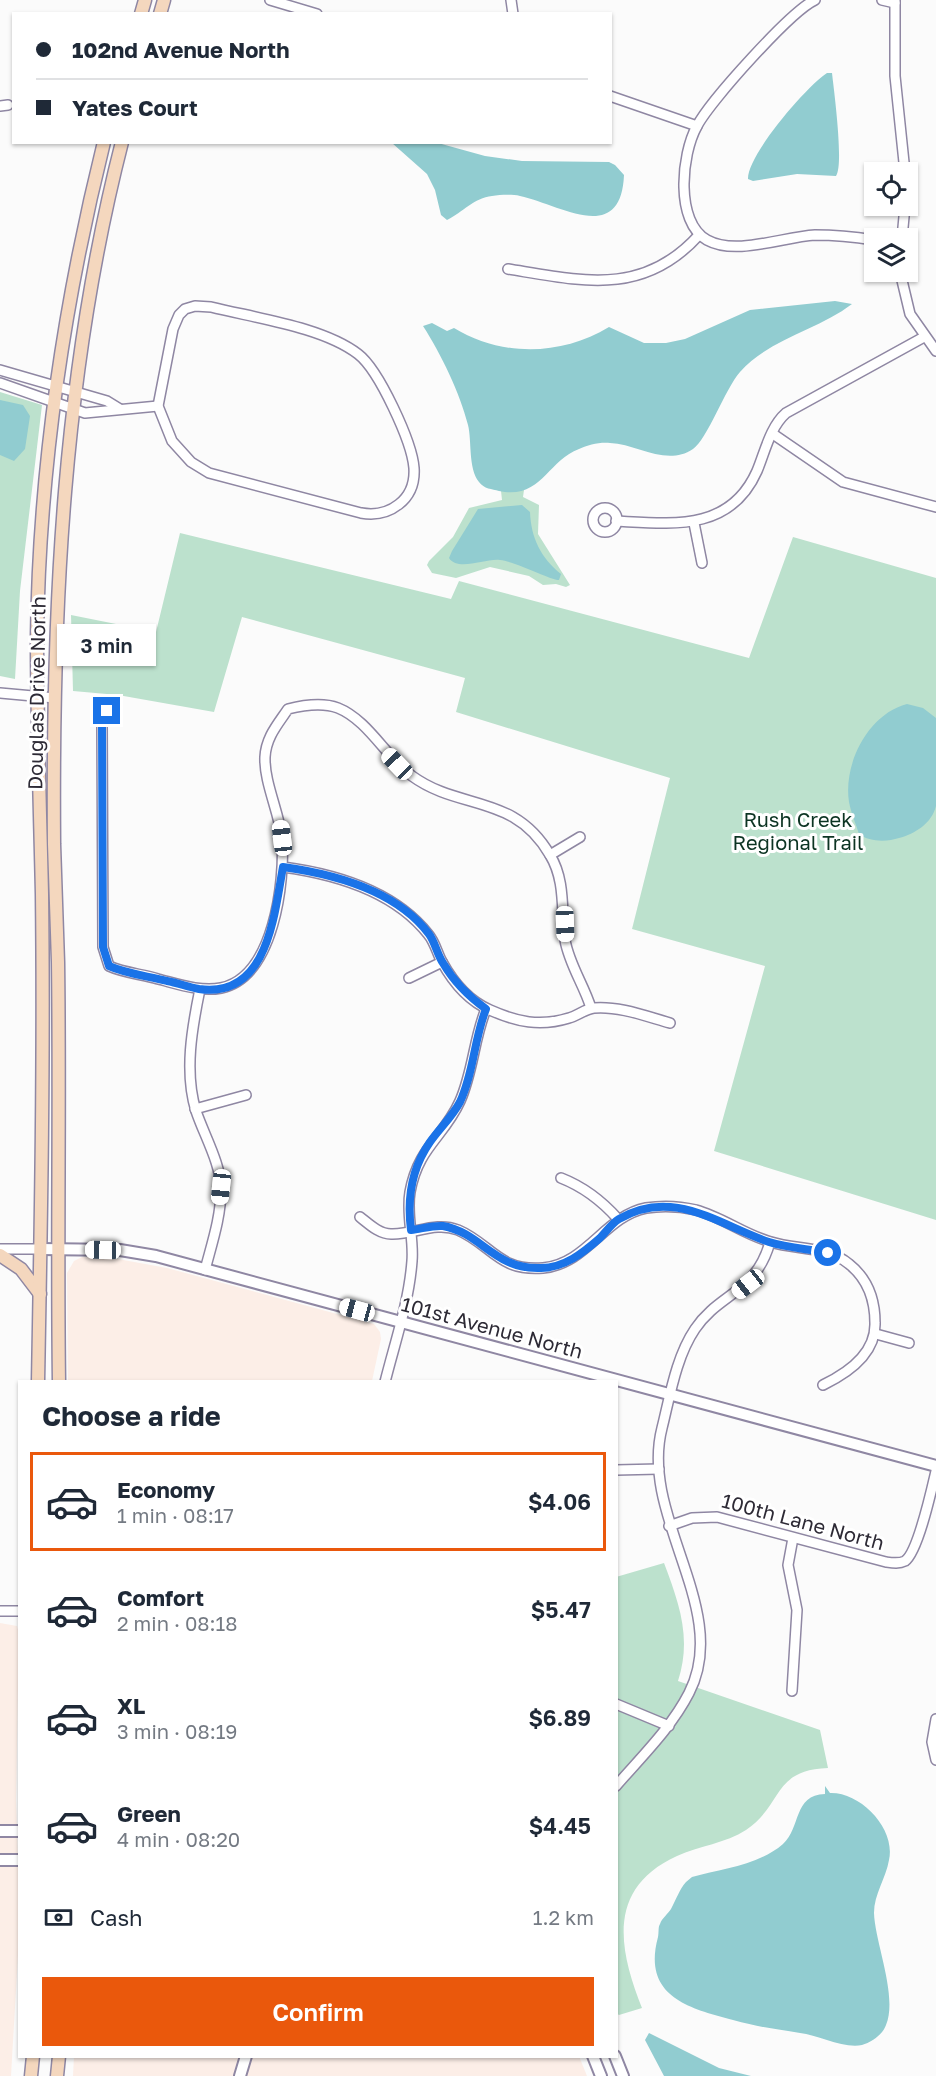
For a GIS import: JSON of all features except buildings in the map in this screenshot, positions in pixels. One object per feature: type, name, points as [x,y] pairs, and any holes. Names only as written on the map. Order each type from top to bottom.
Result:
[{"type":"main road","name":"Douglas Drive North","points":[[38,1380],[42,922],[40,565],[58,387],[76,269],[104,144]]},
{"type":"main road","name":"Douglas Drive North","points":[[59,1380],[55,698],[58,584],[75,392],[94,270],[122,144]]},
{"type":"main road","points":[[0,1255],[21,1269],[39,1294]]},
{"type":"main road","points":[[31,2076],[33,2058]]},
{"type":"main road","points":[[57,2076],[59,2058]]},
{"type":"street","points":[[270,0],[306,12],[310,0]]},
{"type":"street","points":[[792,0],[801,8]]},
{"type":"street","points":[[815,0],[801,8],[697,126],[688,155],[684,200],[690,222],[699,235],[713,243],[738,248],[776,239],[816,235],[864,239]]},
{"type":"street","points":[[882,0],[895,2],[895,66],[904,162]]},
{"type":"street","points":[[612,97],[697,126]]},
{"type":"street","points":[[508,269],[590,280],[633,276],[654,271],[670,262],[699,235]]},
{"type":"street","points":[[902,282],[910,314],[936,351]]},
{"type":"street","points":[[203,305],[326,336],[360,356],[382,382],[410,453],[414,468],[412,485],[399,505],[384,513],[370,514],[208,473],[191,462],[172,441],[158,406],[173,329],[185,309],[203,305]]},
{"type":"street","points":[[616,521],[694,523],[730,506],[745,492],[757,471],[780,418],[792,408],[875,366],[924,337]]},
{"type":"street","points":[[0,370],[107,401],[120,409]]},
{"type":"street","points":[[0,382],[86,414],[158,406]]},
{"type":"street","points":[[772,434],[843,482],[936,507]]},
{"type":"street","points":[[694,523],[702,563]]},
{"type":"street","points":[[0,693],[55,698]]},
{"type":"street","points":[[107,711],[102,725],[103,947],[106,962],[119,971],[200,989],[219,988],[234,984],[258,963],[265,950],[283,867],[279,816],[265,758],[270,734],[288,709],[301,705],[320,705],[338,708],[346,713],[411,775],[449,795],[482,802],[505,811],[530,830],[550,855],[560,879],[565,941],[591,1008]]},
{"type":"street","points":[[550,855],[580,837]]},
{"type":"street","points":[[283,867],[319,872],[383,897],[411,916],[430,935],[442,962],[467,995],[486,1009],[530,1024],[552,1023],[591,1008],[616,1009],[669,1023]]},
{"type":"street","points":[[409,978],[442,962]]},
{"type":"street","points":[[200,989],[193,1026],[190,1077],[195,1109],[221,1187],[218,1224],[205,1270]]},
{"type":"street","points":[[386,1380],[400,1322],[412,1258],[408,1208],[417,1166],[429,1143],[460,1102],[469,1074],[478,1028],[486,1009]]},
{"type":"street","points":[[195,1109],[246,1095]]},
{"type":"street","points":[[561,1178],[576,1183],[604,1203],[618,1219]]},
{"type":"street","points":[[360,1217],[377,1230],[391,1234],[440,1226],[458,1230],[502,1261],[518,1267],[541,1269],[564,1264],[618,1219],[644,1209],[671,1205],[698,1211],[770,1242],[828,1253],[841,1258],[866,1280],[875,1305],[876,1334],[859,1361],[845,1374],[823,1385]]},
{"type":"street","points":[[618,1784],[669,1726],[690,1691],[699,1659],[701,1627],[669,1526],[659,1469],[661,1432],[683,1349],[696,1327],[748,1284],[766,1258],[770,1242]]},
{"type":"street","name":"101st Avenue North","points":[[0,1250],[120,1250],[156,1256],[615,1380]]},
{"type":"street","points":[[856,1271],[865,1263]]},
{"type":"street","points":[[876,1334],[909,1342]]},
{"type":"street","name":"101st Avenue North","points":[[618,1381],[936,1469]]},
{"type":"street","points":[[618,1470],[659,1469]]},
{"type":"street","name":"100th Lane North","points":[[669,1526],[709,1515],[886,1563],[904,1561],[911,1553],[925,1514],[936,1469]]},
{"type":"street","points":[[792,1691],[797,1610],[788,1565],[793,1538]]},
{"type":"street","points":[[0,1611],[18,1611]]},
{"type":"street","points":[[618,1705],[669,1726]]},
{"type":"street","points":[[936,1719],[933,1742],[936,1760]]},
{"type":"street","points":[[0,1832],[18,1831]]},
{"type":"street","points":[[0,1860],[18,1860]]},
{"type":"street","points":[[240,2076],[245,2058]]},
{"type":"street","points":[[594,2058],[601,2076]]},
{"type":"street","points":[[616,2058],[622,2076]]},
{"type":"shaded area","points":[[82,1257],[118,1259],[167,1268],[374,1324],[380,1332],[381,1339],[372,1380],[68,1380],[67,1273],[74,1261]]},
{"type":"shaded area","points":[[0,1623],[17,1626],[18,1630],[16,1800],[18,1955],[11,2076],[0,2076]]},
{"type":"shaded area","points":[[74,2058],[580,2058],[587,2076],[73,2076]]},
{"type":"green space","points":[[0,392],[42,405],[20,591],[15,679],[0,676]]},
{"type":"green space","points":[[524,490],[523,497],[539,505],[538,534],[570,585],[566,587],[556,584],[543,585],[529,576],[490,567],[456,578],[432,573],[427,565],[429,561],[453,537],[469,508],[502,500],[501,491]]},
{"type":"green space","name":"Rush Creek Regional Trail","points":[[180,533],[451,599],[459,581],[749,658],[793,537],[936,578],[936,1220],[714,1151],[765,966],[632,929],[670,778],[456,712],[465,678],[242,617],[214,712],[118,695],[73,691],[71,615],[156,632]]},
{"type":"green space","points":[[664,1563],[679,1607],[684,1635],[684,1650],[678,1681],[820,1730],[828,1768],[810,1770],[797,1775],[787,1782],[767,1810],[746,1830],[730,1838],[677,1856],[654,1869],[639,1885],[629,1902],[624,1921],[624,1942],[634,1986],[642,2008],[619,2015],[618,2014],[618,1576]]},
{"type":"water","points":[[827,73],[832,73],[838,127],[839,158],[836,176],[797,174],[753,181],[748,179],[750,168],[767,138],[793,106]]},
{"type":"water","points":[[393,144],[442,144],[485,156],[522,161],[609,162],[624,175],[620,197],[612,210],[600,215],[586,216],[536,200],[509,195],[486,197],[447,220],[441,215],[435,190],[427,174]]},
{"type":"water","points":[[835,301],[852,304],[765,351],[740,372],[704,436],[693,449],[673,456],[620,444],[594,444],[568,455],[534,485],[525,490],[513,492],[486,487],[476,476],[473,469],[468,425],[460,400],[443,361],[423,326],[432,323],[447,331],[454,328],[472,337],[511,348],[552,348],[591,337],[609,327],[644,343],[666,343],[685,339],[750,310]]},
{"type":"water","points":[[0,400],[23,405],[30,416],[25,449],[14,461],[0,455]]},
{"type":"water","points":[[522,505],[530,512],[532,530],[538,547],[561,574],[559,580],[500,560],[459,564],[449,558],[478,509]]},
{"type":"water","points":[[907,704],[923,708],[936,718],[936,806],[927,823],[911,834],[889,840],[868,839],[859,834],[849,802],[848,787],[854,757],[870,729],[881,718]]},
{"type":"water","points":[[825,1786],[830,1793],[842,1794],[853,1799],[874,1814],[882,1825],[890,1848],[889,1860],[876,1899],[874,1913],[888,1985],[889,2013],[886,2025],[880,2034],[873,2040],[855,2046],[807,2034],[766,2028],[685,2004],[663,1986],[657,1973],[655,1957],[659,1925],[686,1882],[692,1877],[752,1862],[773,1851],[789,1837],[802,1806],[807,1800],[825,1794]]},
{"type":"water","points":[[649,2033],[719,2068],[751,2076],[664,2076],[645,2040]]},
{"type":"route","points":[[107,711],[102,720],[103,947],[109,966],[119,971],[141,974],[200,989],[234,984],[246,976],[258,963],[265,950],[283,867],[319,872],[352,883],[383,897],[411,916],[430,935],[442,962],[455,981],[467,995],[486,1009],[478,1028],[469,1074],[460,1102],[429,1143],[417,1166],[408,1208],[411,1230],[440,1226],[458,1230],[502,1261],[518,1267],[541,1269],[564,1264],[583,1252],[618,1219],[644,1209],[671,1205],[698,1211],[770,1242],[828,1253]]}]
